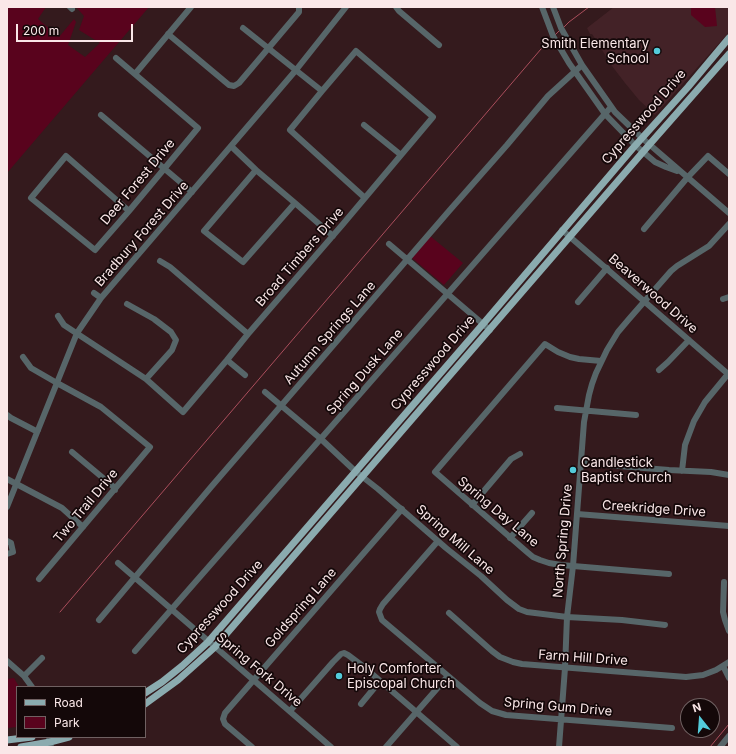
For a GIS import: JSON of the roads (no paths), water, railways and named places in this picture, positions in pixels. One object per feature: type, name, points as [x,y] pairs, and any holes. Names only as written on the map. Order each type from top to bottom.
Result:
[{"type":"main road","name":"Cypresswood Drive","points":[[146,692],[182,666],[208,642],[483,324],[635,145],[729,39]]},
{"type":"main road","name":"Cypresswood Drive","points":[[146,703],[178,680],[215,648],[642,152],[729,54]]},
{"type":"main road","points":[[688,87],[695,93]]},
{"type":"main road","points":[[419,398],[426,404]]},
{"type":"main road","points":[[280,559],[287,565]]},
{"type":"main road","points":[[7,740],[24,738]]},
{"type":"main road","points":[[21,747],[65,738]]},
{"type":"street","points":[[116,58],[135,74],[191,7]]},
{"type":"street","points":[[168,34],[229,85],[234,86],[239,83],[299,12],[299,7]]},
{"type":"street","name":"Bradbury Forest Drive","points":[[7,507],[77,334],[101,298],[296,70],[346,7]]},
{"type":"street","points":[[396,7],[398,11],[438,45]]},
{"type":"street","points":[[553,8],[561,28],[582,65],[615,112],[649,145],[729,213]]},
{"type":"street","points":[[543,9],[553,36],[561,50],[605,114],[642,152],[655,162],[680,171]]},
{"type":"street","points":[[243,28],[322,90],[290,130],[365,198]]},
{"type":"street","name":"Broad Timbers Drive","points":[[146,380],[183,412],[433,117],[356,52],[322,90]]},
{"type":"street","name":"Autumn Springs Lane","points":[[100,620],[281,405],[507,146],[548,96],[582,65]]},
{"type":"street","name":"Deer Forest Drive","points":[[129,211],[66,156],[31,198],[95,250],[129,211],[198,128],[135,74]]},
{"type":"street","name":"Spring Dusk Lane","points":[[135,651],[611,107]]},
{"type":"street","points":[[101,115],[192,192]]},
{"type":"street","points":[[364,125],[401,155]]},
{"type":"street","points":[[231,146],[256,170],[333,236]]},
{"type":"street","points":[[644,229],[687,178],[708,156],[729,174]]},
{"type":"street","points":[[256,170],[204,230],[243,262],[296,203]]},
{"type":"street","name":"North Spring Drive","points":[[559,747],[567,617],[573,566],[581,463],[586,411],[592,384],[601,361],[618,332],[644,301],[671,271],[709,246],[729,224]]},
{"type":"street","name":"Beaverwood Drive","points":[[562,230],[728,374]]},
{"type":"street","points":[[389,244],[490,330]]},
{"type":"street","points":[[160,261],[170,267],[248,334]]},
{"type":"street","points":[[578,302],[607,268]]},
{"type":"street","points":[[94,293],[101,298]]},
{"type":"street","points":[[58,316],[64,325],[146,380],[172,350],[176,340],[171,332],[154,319],[127,304]]},
{"type":"street","points":[[659,370],[689,340]]},
{"type":"street","name":"Spring Day Lane","points":[[601,361],[570,357],[545,344],[435,472],[533,557],[548,563],[669,574]]},
{"type":"street","points":[[23,357],[31,368],[57,383]]},
{"type":"street","points":[[227,360],[245,375]]},
{"type":"street","points":[[682,471],[685,445],[694,421],[705,402],[728,374]]},
{"type":"street","name":"Two Trail Drive","points":[[39,579],[150,447],[101,407],[57,383]]},
{"type":"street","name":"Spring Mill Lane","points":[[265,392],[519,609],[527,612],[567,617],[622,620],[665,625]]},
{"type":"street","points":[[557,408],[636,415]]},
{"type":"street","points":[[7,415],[36,431],[38,430]]},
{"type":"street","points":[[72,452],[115,488],[115,490]]},
{"type":"street","points":[[472,505],[511,459],[520,454]]},
{"type":"street","points":[[581,463],[711,472],[729,475]]},
{"type":"street","points":[[7,479],[62,508],[83,527]]},
{"type":"street","name":"Goldspring Lane","points":[[252,747],[225,724],[225,713],[402,509]]},
{"type":"street","points":[[510,538],[532,513]]},
{"type":"street","name":"Creekridge Drive","points":[[577,514],[729,526]]},
{"type":"street","points":[[7,541],[11,542],[14,552],[7,554]]},
{"type":"street","name":"Spring Gum Drive","points":[[438,541],[383,604],[379,612],[382,620],[480,703],[492,711],[506,715],[672,728]]},
{"type":"street","name":"Spring Fork Drive","points":[[118,563],[331,747]]},
{"type":"street","points":[[724,582],[723,612],[724,620],[729,631]]},
{"type":"street","name":"Farm Hill Drive","points":[[449,614],[492,651],[504,659],[522,664],[686,677],[702,675],[716,670],[729,662]]},
{"type":"street","points":[[290,711],[338,657],[344,653],[348,654],[380,681],[453,746]]},
{"type":"street","points":[[24,676],[42,658]]},
{"type":"street","points":[[7,661],[24,676],[31,686]]},
{"type":"street","points":[[723,666],[729,678]]},
{"type":"street","points":[[386,747],[448,676]]},
{"type":"street","points":[[361,704],[380,681]]},
{"type":"street","points":[[720,747],[729,736]]},
{"type":"waterway","points":[[564,27],[589,7]]},
{"type":"waterway","points":[[555,35],[560,30]]},
{"type":"waterway","points":[[60,612],[541,49],[552,39]]},
{"type":"waterway","points":[[710,747],[729,724]]},
{"type":"place","name":"Smith Elementary School","points":[[657,51]]},
{"type":"place","name":"Candlestick Baptist Church","points":[[573,470]]},
{"type":"place","name":"Holy Comforter Episcopal Church","points":[[339,676]]}]
